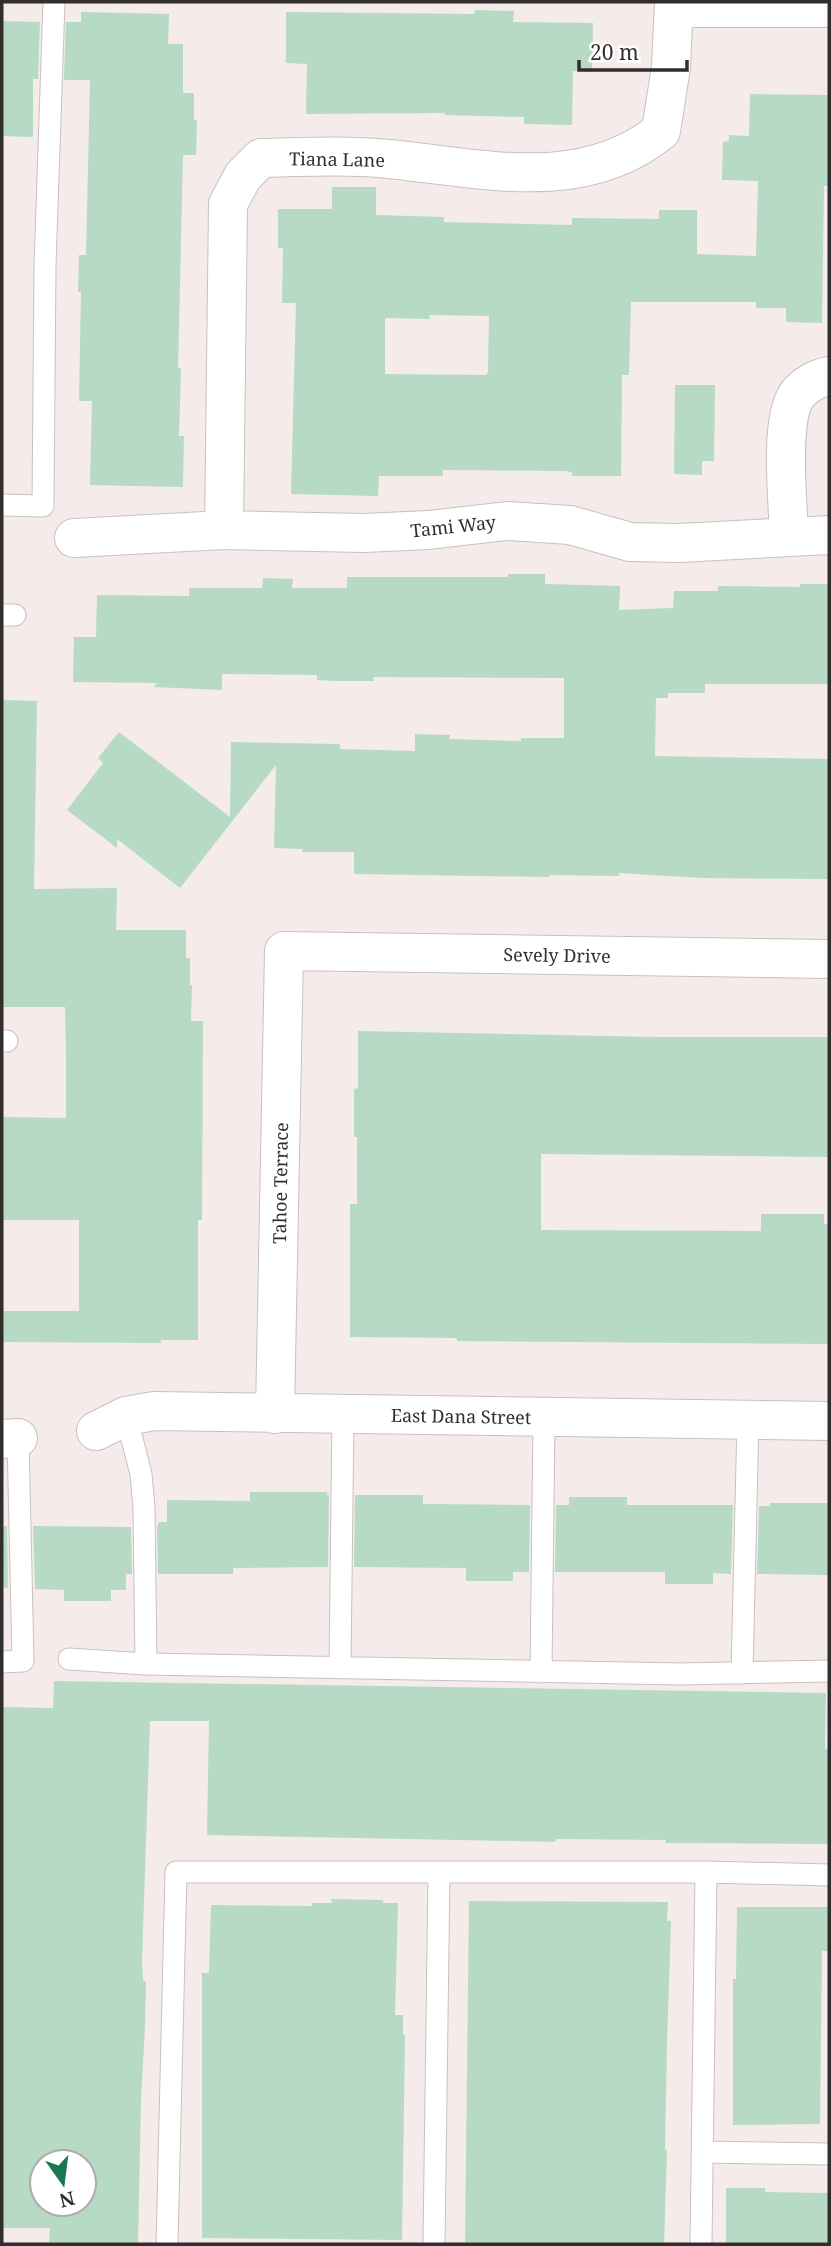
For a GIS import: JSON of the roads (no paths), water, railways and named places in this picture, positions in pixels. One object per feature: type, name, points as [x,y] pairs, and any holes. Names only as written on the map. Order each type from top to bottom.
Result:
[{"type":"street","points":[[674,5],[829,8]]},
{"type":"street","name":"Tiana Lane","points":[[224,530],[228,204],[243,176],[261,158],[387,158],[481,171],[556,172],[604,164],[647,143],[661,131],[671,66],[674,5]]},
{"type":"street","points":[[789,536],[787,421],[797,395],[818,378],[829,376]]},
{"type":"street","name":"Tami Way","points":[[75,538],[224,530],[364,533],[429,530],[507,521],[570,525],[630,542],[829,535]]},
{"type":"street","name":"Sevely Drive","points":[[284,951],[829,959]]},
{"type":"street","name":"Tahoe Terrace","points":[[275,1414],[284,951]]},
{"type":"street","name":"East Dana Street","points":[[111,1423],[154,1411],[829,1421]]},
{"type":"lane","points":[[2,505],[43,506],[45,265],[54,2]]},
{"type":"lane","points":[[340,1668],[343,1413]]},
{"type":"lane","points":[[541,1672],[544,1418]]},
{"type":"lane","points":[[742,1673],[748,1420]]},
{"type":"lane","points":[[111,1423],[141,1474],[144,1507],[146,1664]]},
{"type":"lane","points":[[2,1661],[23,1661],[10,1439]]},
{"type":"lane","points":[[68,1659],[146,1664],[541,1672],[829,1671]]},
{"type":"lane","points":[[167,2244],[176,1872],[706,1872],[829,1875]]},
{"type":"lane","points":[[434,2244],[439,1872]]},
{"type":"lane","points":[[701,2244],[706,1872]]},
{"type":"lane","points":[[702,2152],[829,2154]]}]
